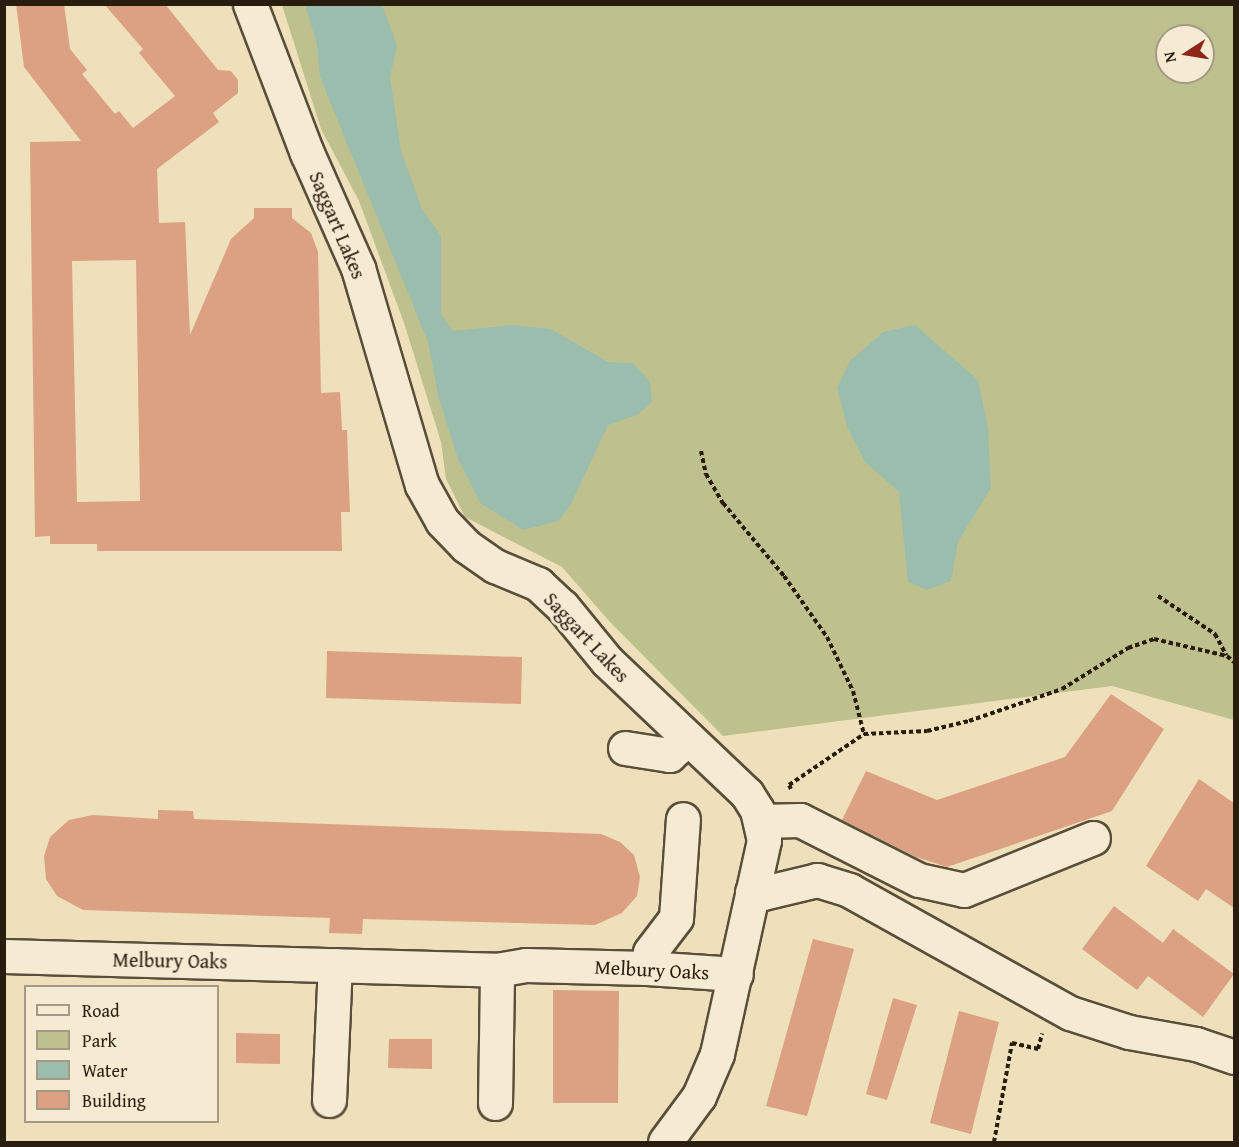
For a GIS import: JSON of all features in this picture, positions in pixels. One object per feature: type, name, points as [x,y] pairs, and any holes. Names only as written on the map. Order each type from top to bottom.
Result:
[{"type":"street","name":"Saggart Lakes","points":[[250,4],[303,142],[358,268],[422,485],[442,521],[466,546],[495,566],[538,584],[562,606],[607,661],[686,740],[747,794],[760,821],[764,840],[717,1054],[699,1096],[665,1143]]},
{"type":"street","points":[[625,748],[669,755],[686,740]]},
{"type":"street","points":[[647,968],[650,952],[676,918],[683,819]]},
{"type":"street","points":[[760,821],[800,820],[919,880],[964,891],[1093,838]]},
{"type":"street","points":[[752,892],[763,893],[817,880],[838,887],[1070,1013],[1129,1032],[1196,1044],[1234,1057]]},
{"type":"street","name":"Melbury Oaks","points":[[4,956],[497,970],[526,965],[647,968],[736,974]]},
{"type":"street","points":[[329,1100],[335,965]]},
{"type":"street","points":[[495,1103],[497,970]]},
{"type":"path","points":[[700,451],[706,474],[723,503],[784,576],[827,638],[853,691],[864,735]]},
{"type":"path","points":[[1158,596],[1215,634],[1227,656],[1234,662]]},
{"type":"path","points":[[800,820],[789,785],[864,735],[927,731],[969,721],[1062,689],[1128,648],[1154,639],[1227,656]]},
{"type":"path","points":[[994,1143],[1012,1043],[1038,1049],[1043,1027]]},
{"type":"green space","points":[[282,5],[1234,5],[1234,720],[1112,686],[723,736],[609,621],[562,567],[465,517],[446,479],[441,442],[404,323],[359,201],[321,129]]},
{"type":"water","points":[[305,5],[382,5],[397,45],[390,77],[401,151],[422,209],[441,236],[441,314],[453,331],[512,325],[551,329],[608,362],[633,363],[650,382],[652,402],[637,415],[608,425],[570,506],[558,521],[523,530],[480,503],[458,459],[439,399],[428,342],[320,77],[317,44]]},
{"type":"water","points":[[915,325],[978,380],[988,428],[991,488],[958,542],[951,581],[927,590],[908,582],[899,492],[865,462],[847,427],[837,388],[850,361],[883,332]]},
{"type":"building","points":[[16,4],[64,4],[70,49],[87,70],[82,74],[115,114],[119,111],[133,128],[175,96],[139,53],[143,49],[104,4],[165,4],[218,70],[231,71],[238,80],[238,93],[213,113],[219,122],[157,169],[159,223],[185,222],[190,335],[231,239],[254,218],[254,208],[292,208],[292,218],[311,233],[318,252],[321,393],[340,392],[342,430],[347,430],[350,512],[341,512],[342,551],[97,551],[97,544],[50,544],[50,536],[35,537],[30,142],[81,141],[24,67]],"holes":[[[136,260],[140,501],[77,502],[72,261]]]},
{"type":"building","points":[[327,651],[522,657],[521,704],[326,698]]},
{"type":"building","points":[[1111,694],[1164,729],[1112,811],[947,867],[916,857],[842,820],[866,771],[937,800],[1065,757]]},
{"type":"building","points":[[1199,779],[1234,803],[1234,908],[1206,889],[1198,901],[1146,866]]},
{"type":"building","points":[[158,810],[193,811],[194,819],[601,834],[620,842],[634,855],[640,877],[637,896],[622,913],[595,925],[363,919],[362,934],[329,933],[330,918],[83,910],[57,896],[46,879],[44,856],[50,837],[69,820],[93,815],[158,819]]},
{"type":"building","points":[[1114,906],[1163,943],[1173,929],[1234,974],[1203,1017],[1148,976],[1137,990],[1082,949]]},
{"type":"building","points":[[813,939],[854,949],[807,1116],[766,1106]]},
{"type":"building","points":[[553,990],[619,991],[618,1103],[553,1103]]},
{"type":"building","points":[[893,998],[917,1005],[887,1100],[866,1094]]},
{"type":"building","points":[[959,1011],[999,1022],[971,1134],[930,1123]]},
{"type":"building","points":[[236,1033],[280,1034],[280,1064],[236,1063]]},
{"type":"building","points":[[389,1039],[432,1039],[432,1069],[388,1068]]}]
